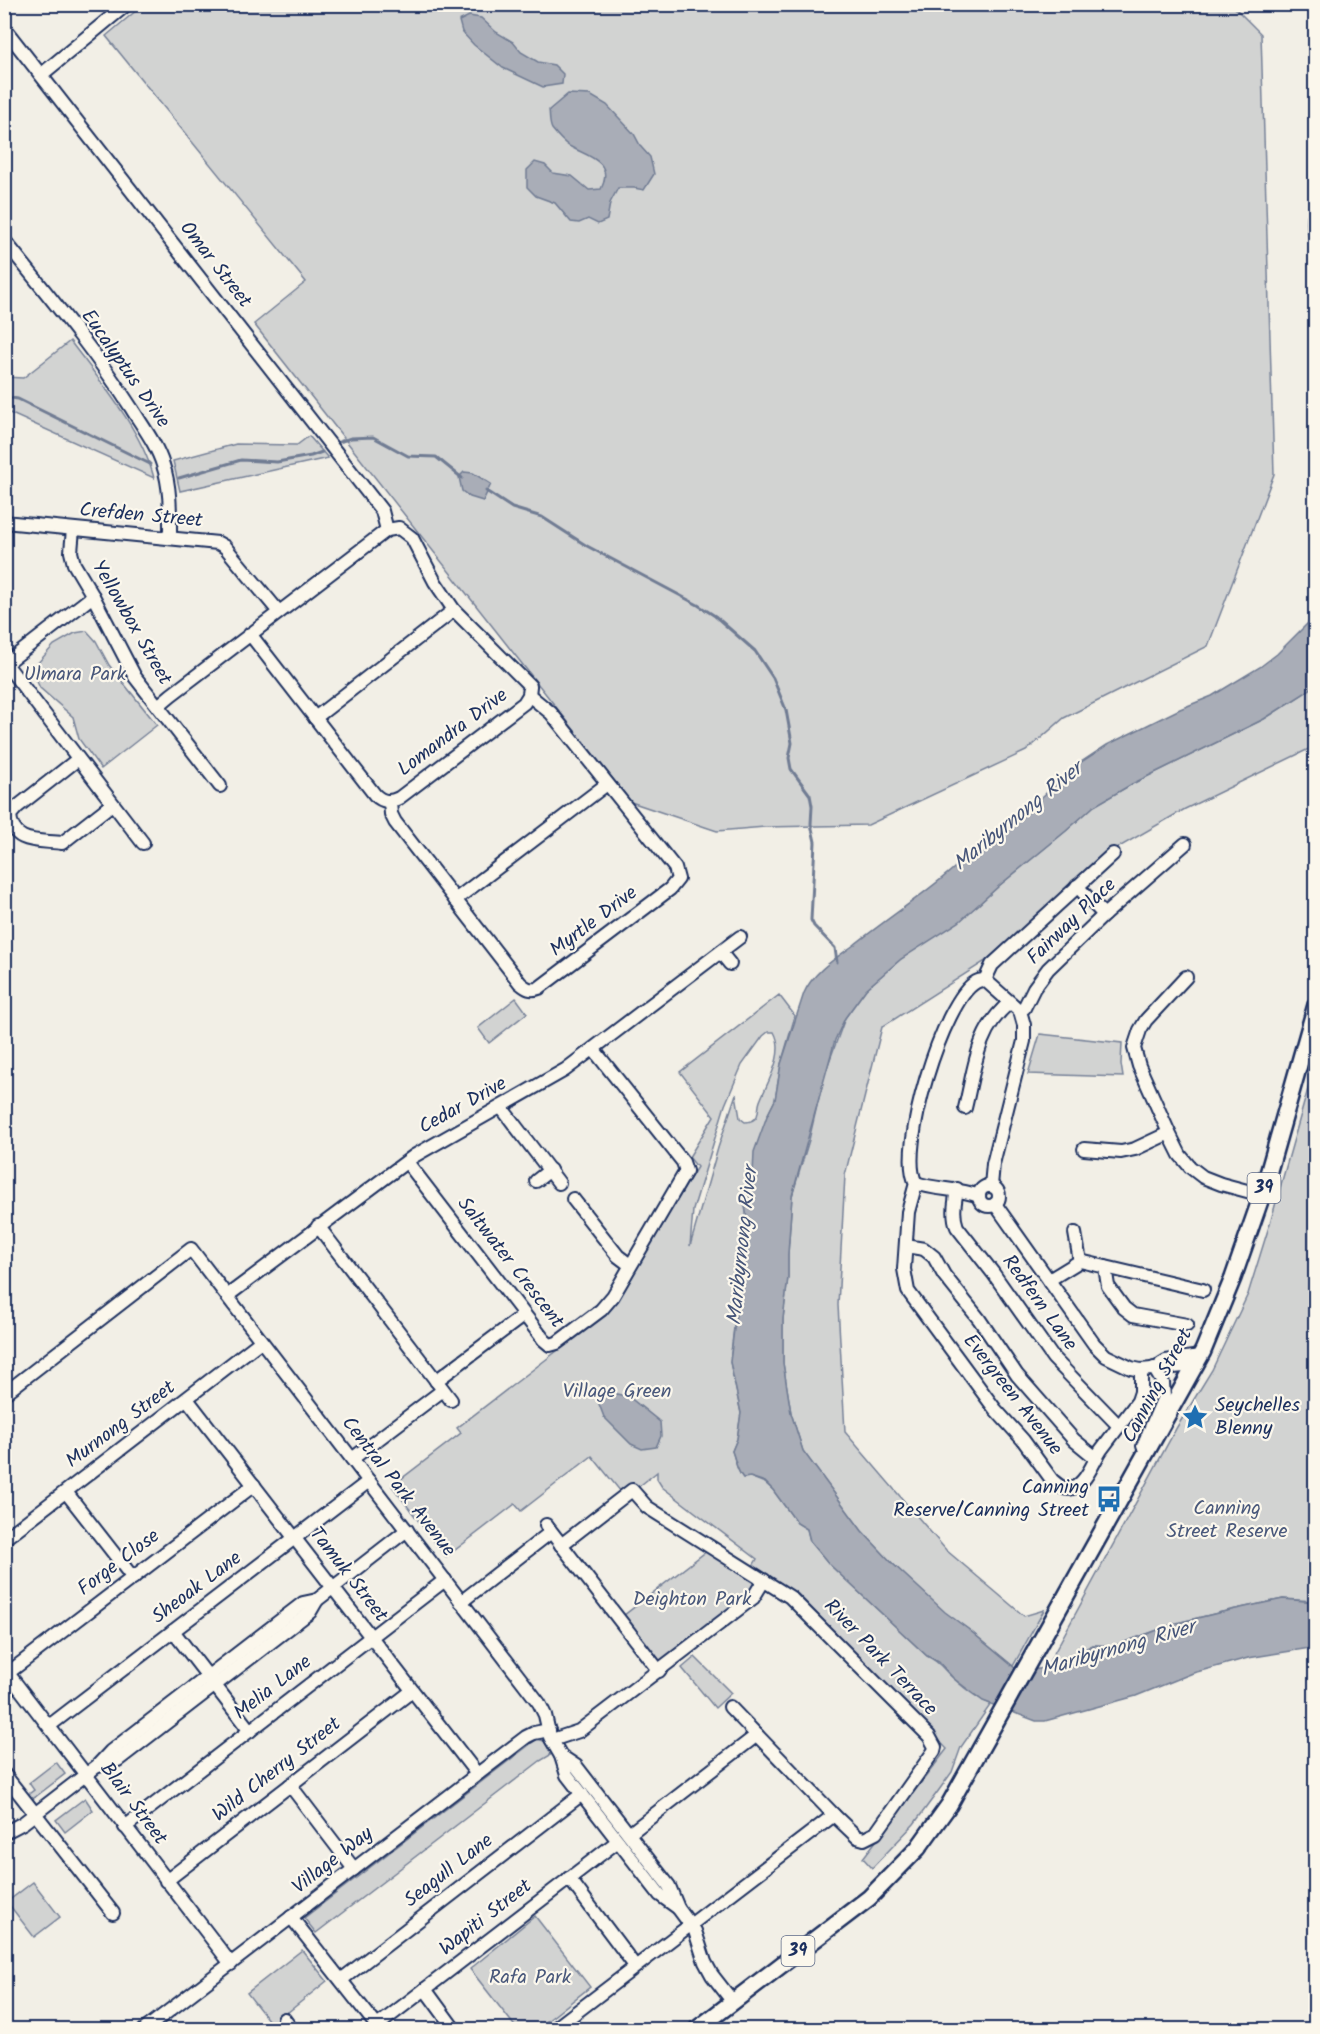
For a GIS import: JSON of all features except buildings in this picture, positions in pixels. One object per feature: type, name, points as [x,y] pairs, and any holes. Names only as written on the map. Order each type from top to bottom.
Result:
[{"type":"main road","name":"Canning Street","points":[[733,2002],[869,1898],[918,1848],[950,1805],[1198,1361],[1233,1278],[1262,1195],[1316,1005]]},
{"type":"main road","name":"39","points":[[696,2030],[733,2002]]},
{"type":"street","points":[[41,75],[127,4]]},
{"type":"street","name":"Omar Street","points":[[4,28],[382,511],[387,530]]},
{"type":"street","name":"Eucalyptus Drive","points":[[4,240],[81,336],[154,444],[163,465],[168,490],[170,538]]},
{"type":"street","name":"Crefden Street","points":[[4,522],[218,543],[225,547],[279,612]]},
{"type":"street","name":"Lomandra Drive","points":[[250,634],[375,795],[381,800],[390,802],[399,798],[524,703],[529,695],[530,686],[454,610],[435,582],[412,538],[399,528],[387,530]]},
{"type":"street","name":"Yellowbox Street","points":[[72,529],[71,552],[74,564],[135,677],[220,786]]},
{"type":"street","points":[[158,706],[387,530]]},
{"type":"street","points":[[93,596],[5,664],[143,843]]},
{"type":"street","points":[[315,718],[454,610]]},
{"type":"street","name":"Myrtle Drive","points":[[390,802],[391,814],[395,822],[525,988],[532,990],[539,988],[670,889],[678,879],[675,868],[551,713],[529,695]]},
{"type":"street","points":[[78,759],[16,807],[10,815],[14,832],[23,838],[62,843],[112,804]]},
{"type":"street","points":[[455,900],[608,784]]},
{"type":"street","name":"Fairway Place","points":[[1020,1011],[1048,969],[1104,915],[1185,844]]},
{"type":"street","points":[[985,980],[992,965],[1113,854]]},
{"type":"street","points":[[1077,886],[1104,915]]},
{"type":"street","name":"Cedar Drive","points":[[227,1296],[406,1162],[565,1070],[594,1050],[740,937]]},
{"type":"street","points":[[721,953],[730,964]]},
{"type":"street","points":[[1186,977],[1146,1020],[1136,1038],[1134,1048],[1139,1066],[1180,1155],[1190,1167],[1203,1177],[1262,1195]]},
{"type":"street","points":[[985,980],[1020,1011],[1024,1025],[1024,1041],[993,1164],[991,1186]]},
{"type":"street","points":[[979,1196],[983,1188],[991,1186],[997,1189],[999,1195],[995,1204],[989,1206],[983,1204],[979,1196],[957,1189],[916,1183],[911,1168],[912,1141],[929,1070],[940,1038],[954,1008],[967,991],[976,982],[985,980]]},
{"type":"street","points":[[965,1108],[982,1039],[992,1020],[1009,1003]]},
{"type":"street","name":"Saltwater Crescent","points":[[406,1162],[524,1315],[550,1345],[557,1343],[601,1310],[613,1296],[686,1171],[683,1162],[594,1050]]},
{"type":"street","points":[[501,1107],[559,1183]]},
{"type":"street","points":[[1084,1149],[1121,1152],[1135,1149],[1169,1133]]},
{"type":"street","points":[[536,1180],[550,1170]]},
{"type":"street","name":"Evergreen Avenue","points":[[916,1183],[910,1200],[904,1269],[905,1282],[913,1300],[995,1409],[1059,1486],[1067,1489],[1074,1488],[1082,1482],[1096,1458],[1138,1401],[1142,1392],[1141,1370]]},
{"type":"street","name":"Redfern Lane","points":[[957,1189],[954,1220],[957,1227],[993,1272],[1053,1358],[1119,1426]]},
{"type":"street","points":[[573,1199],[618,1256],[630,1265]]},
{"type":"street","points":[[995,1204],[1094,1344],[1106,1356],[1131,1368],[1141,1370],[1154,1368],[1166,1361],[1198,1361]]},
{"type":"street","points":[[318,1226],[443,1390]]},
{"type":"street","points":[[1075,1233],[1080,1261]]},
{"type":"street","points":[[906,1246],[924,1249],[934,1257],[944,1275],[979,1319],[1012,1369],[1074,1440],[1096,1458]]},
{"type":"street","name":"Central Park Avenue","points":[[4,1394],[191,1249],[539,1703],[567,1775],[623,1838]]},
{"type":"street","points":[[1048,1280],[1080,1261],[1203,1290]]},
{"type":"street","points":[[1105,1267],[1108,1286],[1124,1308],[1133,1315],[1187,1325]]},
{"type":"street","points":[[352,1459],[443,1390],[524,1315]]},
{"type":"street","name":"Murnong Street","points":[[4,1539],[261,1341]]},
{"type":"street","points":[[1130,1481],[1164,1397],[1163,1383],[1154,1368]]},
{"type":"street","name":"Tamuk Street","points":[[187,1399],[477,1774]]},
{"type":"street","name":"Sheoak Lane","points":[[49,1726],[369,1481]]},
{"type":"street","name":"Forge Close","points":[[6,1671],[133,1578],[254,1485]]},
{"type":"street","name":"River Park Terrace","points":[[561,1545],[632,1490],[647,1507],[764,1580],[802,1607],[929,1736],[934,1747],[933,1754],[873,1836],[864,1839],[857,1837],[834,1815],[729,1707]]},
{"type":"street","points":[[66,1491],[133,1578]]},
{"type":"street","points":[[461,1602],[549,1528],[659,1671]]},
{"type":"street","points":[[4,1842],[23,1823],[97,1766],[111,1751],[211,1681],[303,1603],[317,1600],[407,1530]]},
{"type":"street","name":"Melia Lane","points":[[125,1827],[445,1580]]},
{"type":"street","name":"Village Way","points":[[144,2030],[526,1737],[534,1733],[550,1735],[579,1731],[753,1598],[764,1580]]},
{"type":"street","points":[[173,1631],[249,1731]]},
{"type":"street","name":"Blair Street","points":[[6,1671],[231,1964]]},
{"type":"street","name":"Wild Cherry Street","points":[[166,1881],[412,1691]]},
{"type":"street","points":[[623,1838],[756,1735]]},
{"type":"street","name":"Central Park Avenue","points":[[561,1755],[576,1766],[660,1895],[678,1908],[695,1931],[705,1962],[733,2002]]},
{"type":"street","points":[[4,1774],[112,1913]]},
{"type":"street","points":[[290,1785],[354,1869]]},
{"type":"street","name":"Seagull Lane","points":[[341,1980],[582,1794]]},
{"type":"street","points":[[553,2030],[834,1815]]},
{"type":"street","points":[[4,1833],[23,1823]]},
{"type":"street","name":"Wapiti Street","points":[[378,2028],[425,1989],[623,1838]]},
{"type":"street","points":[[569,1878],[635,1966]]},
{"type":"street","points":[[291,1917],[378,2028]]},
{"type":"street","points":[[425,1989],[455,2030]]},
{"type":"green space","points":[[144,4],[1232,5],[1261,34],[1274,474],[1208,646],[1064,718],[1026,751],[868,825],[765,827],[717,831],[631,802],[254,324],[306,282],[106,36]]},
{"type":"green space","points":[[70,341],[130,424],[148,460],[154,478],[5,411],[5,377],[23,378]]},
{"type":"green space","points":[[309,436],[328,458],[180,491],[173,461],[236,444],[297,445]]},
{"type":"green space","name":"Ulmara Park","points":[[87,631],[96,641],[109,665],[157,725],[101,769],[79,739],[73,717],[40,688],[34,675],[35,666],[54,645],[75,633]]},
{"type":"green space","points":[[1315,685],[1315,746],[1185,809],[1112,851],[984,962],[882,1027],[845,1175],[838,1305],[845,1432],[946,1550],[1024,1616],[1044,1610],[1013,1666],[945,1613],[893,1564],[862,1531],[803,1451],[791,1413],[783,1363],[783,1319],[788,1277],[792,1196],[809,1140],[824,1076],[845,1018],[866,989],[901,959],[977,906],[1094,806],[1132,784],[1264,719]]},
{"type":"green space","name":"Village Green","points":[[779,995],[795,1016],[781,1064],[775,1100],[767,1116],[753,1175],[746,1187],[744,1198],[747,1219],[743,1280],[738,1292],[730,1362],[741,1413],[737,1439],[732,1451],[737,1469],[743,1478],[750,1477],[765,1483],[773,1490],[797,1523],[807,1529],[810,1541],[830,1565],[949,1675],[971,1693],[991,1704],[961,1747],[952,1772],[939,1790],[914,1824],[872,1868],[863,1858],[947,1749],[798,1594],[753,1566],[757,1559],[662,1487],[657,1479],[657,1472],[637,1488],[633,1483],[621,1492],[592,1456],[521,1511],[515,1504],[446,1557],[392,1486],[461,1433],[457,1428],[605,1314],[617,1301],[697,1167],[689,1157],[714,1116],[680,1072]],"holes":[[[768,1032],[774,1032],[777,1040],[777,1058],[760,1101],[757,1116],[754,1120],[747,1122],[740,1118],[736,1094],[690,1246],[693,1210],[725,1105],[742,1065],[763,1036]]]},
{"type":"green space","points":[[516,998],[527,1013],[489,1043],[478,1028]]},
{"type":"green space","points":[[1040,1034],[1122,1043],[1123,1077],[1028,1074]]},
{"type":"green space","name":"Canning Street Reserve","points":[[1315,1064],[1315,1601],[1283,1599],[1177,1623],[1114,1646],[1093,1645],[1046,1668],[1177,1427],[1212,1370],[1248,1294]]},
{"type":"green space","name":"Deighton Park","points":[[707,1551],[750,1577],[756,1584],[750,1592],[661,1664],[623,1616]]},
{"type":"green space","points":[[695,1657],[731,1693],[715,1708],[682,1668]]},
{"type":"green space","points":[[537,1739],[544,1741],[552,1754],[316,1933],[304,1918]]},
{"type":"green space","points":[[56,1762],[65,1774],[30,1801],[26,1796],[34,1790],[29,1783]]},
{"type":"green space","points":[[85,1798],[93,1810],[65,1832],[56,1820]]},
{"type":"green space","points":[[33,1882],[60,1917],[34,1937],[7,1902]]},
{"type":"green space","name":"Rafa Park","points":[[535,1916],[590,1987],[537,2029],[517,2029],[470,1969]]},
{"type":"green space","points":[[302,1950],[327,1981],[272,2025],[247,1993]]},
{"type":"water","points":[[469,16],[481,18],[496,32],[513,42],[521,52],[538,62],[554,65],[563,74],[562,84],[543,87],[503,68],[474,45],[462,32],[459,21]]},
{"type":"water","points":[[568,94],[590,95],[607,105],[634,134],[650,157],[654,174],[644,190],[618,188],[610,203],[607,220],[598,224],[588,219],[579,223],[571,222],[555,203],[536,196],[527,187],[527,170],[535,162],[545,165],[553,173],[572,176],[589,190],[601,189],[604,180],[602,166],[591,157],[567,145],[551,127],[549,110]]},
{"type":"water","points":[[1315,146],[1315,197],[1310,175]]},
{"type":"water","points":[[1315,197],[1315,255],[1309,240],[1307,218]]},
{"type":"water","points":[[464,472],[473,473],[491,484],[483,501],[470,497],[462,491],[459,477]]},
{"type":"water","name":"Maribyrnong River","points":[[1315,616],[1315,685],[1264,719],[1132,784],[1094,806],[959,922],[901,959],[866,989],[845,1018],[835,1040],[792,1196],[788,1277],[783,1319],[783,1363],[791,1413],[803,1451],[862,1531],[893,1564],[945,1612],[1015,1668],[1024,1671],[1046,1668],[1093,1645],[1114,1646],[1177,1623],[1222,1612],[1283,1599],[1315,1602],[1315,1649],[1248,1658],[1193,1673],[1136,1696],[1045,1721],[1036,1721],[983,1701],[953,1678],[939,1662],[927,1656],[830,1565],[810,1541],[807,1529],[797,1523],[765,1482],[750,1477],[743,1478],[739,1472],[732,1451],[737,1439],[741,1413],[730,1362],[737,1305],[734,1297],[743,1280],[747,1219],[744,1198],[746,1187],[753,1175],[754,1152],[775,1100],[781,1064],[804,993],[819,972],[935,883],[981,843],[988,841],[1025,806],[1032,806],[1078,764],[1107,745],[1212,696],[1260,667],[1277,654]]},
{"type":"water","points":[[617,1394],[629,1397],[660,1422],[661,1436],[656,1447],[642,1449],[631,1444],[604,1417],[599,1404],[604,1396]]},
{"type":"waterway","points":[[4,397],[18,399],[150,464]]},
{"type":"waterway","points":[[339,442],[351,438],[373,437],[408,456],[436,457],[462,478]]},
{"type":"waterway","points":[[179,478],[241,460],[277,462],[322,452]]},
{"type":"waterway","points":[[486,491],[512,508],[542,517],[587,546],[698,605],[715,616],[755,651],[773,678],[786,710],[792,743],[789,758],[791,769],[810,795],[811,824],[815,842],[811,920],[835,948],[837,962]]},
{"type":"place","name":"Seychelles Blenny","points":[[1195,1417]]},
{"type":"place","name":"Canning Reserve/Canning Street","points":[[1109,1499]]}]
